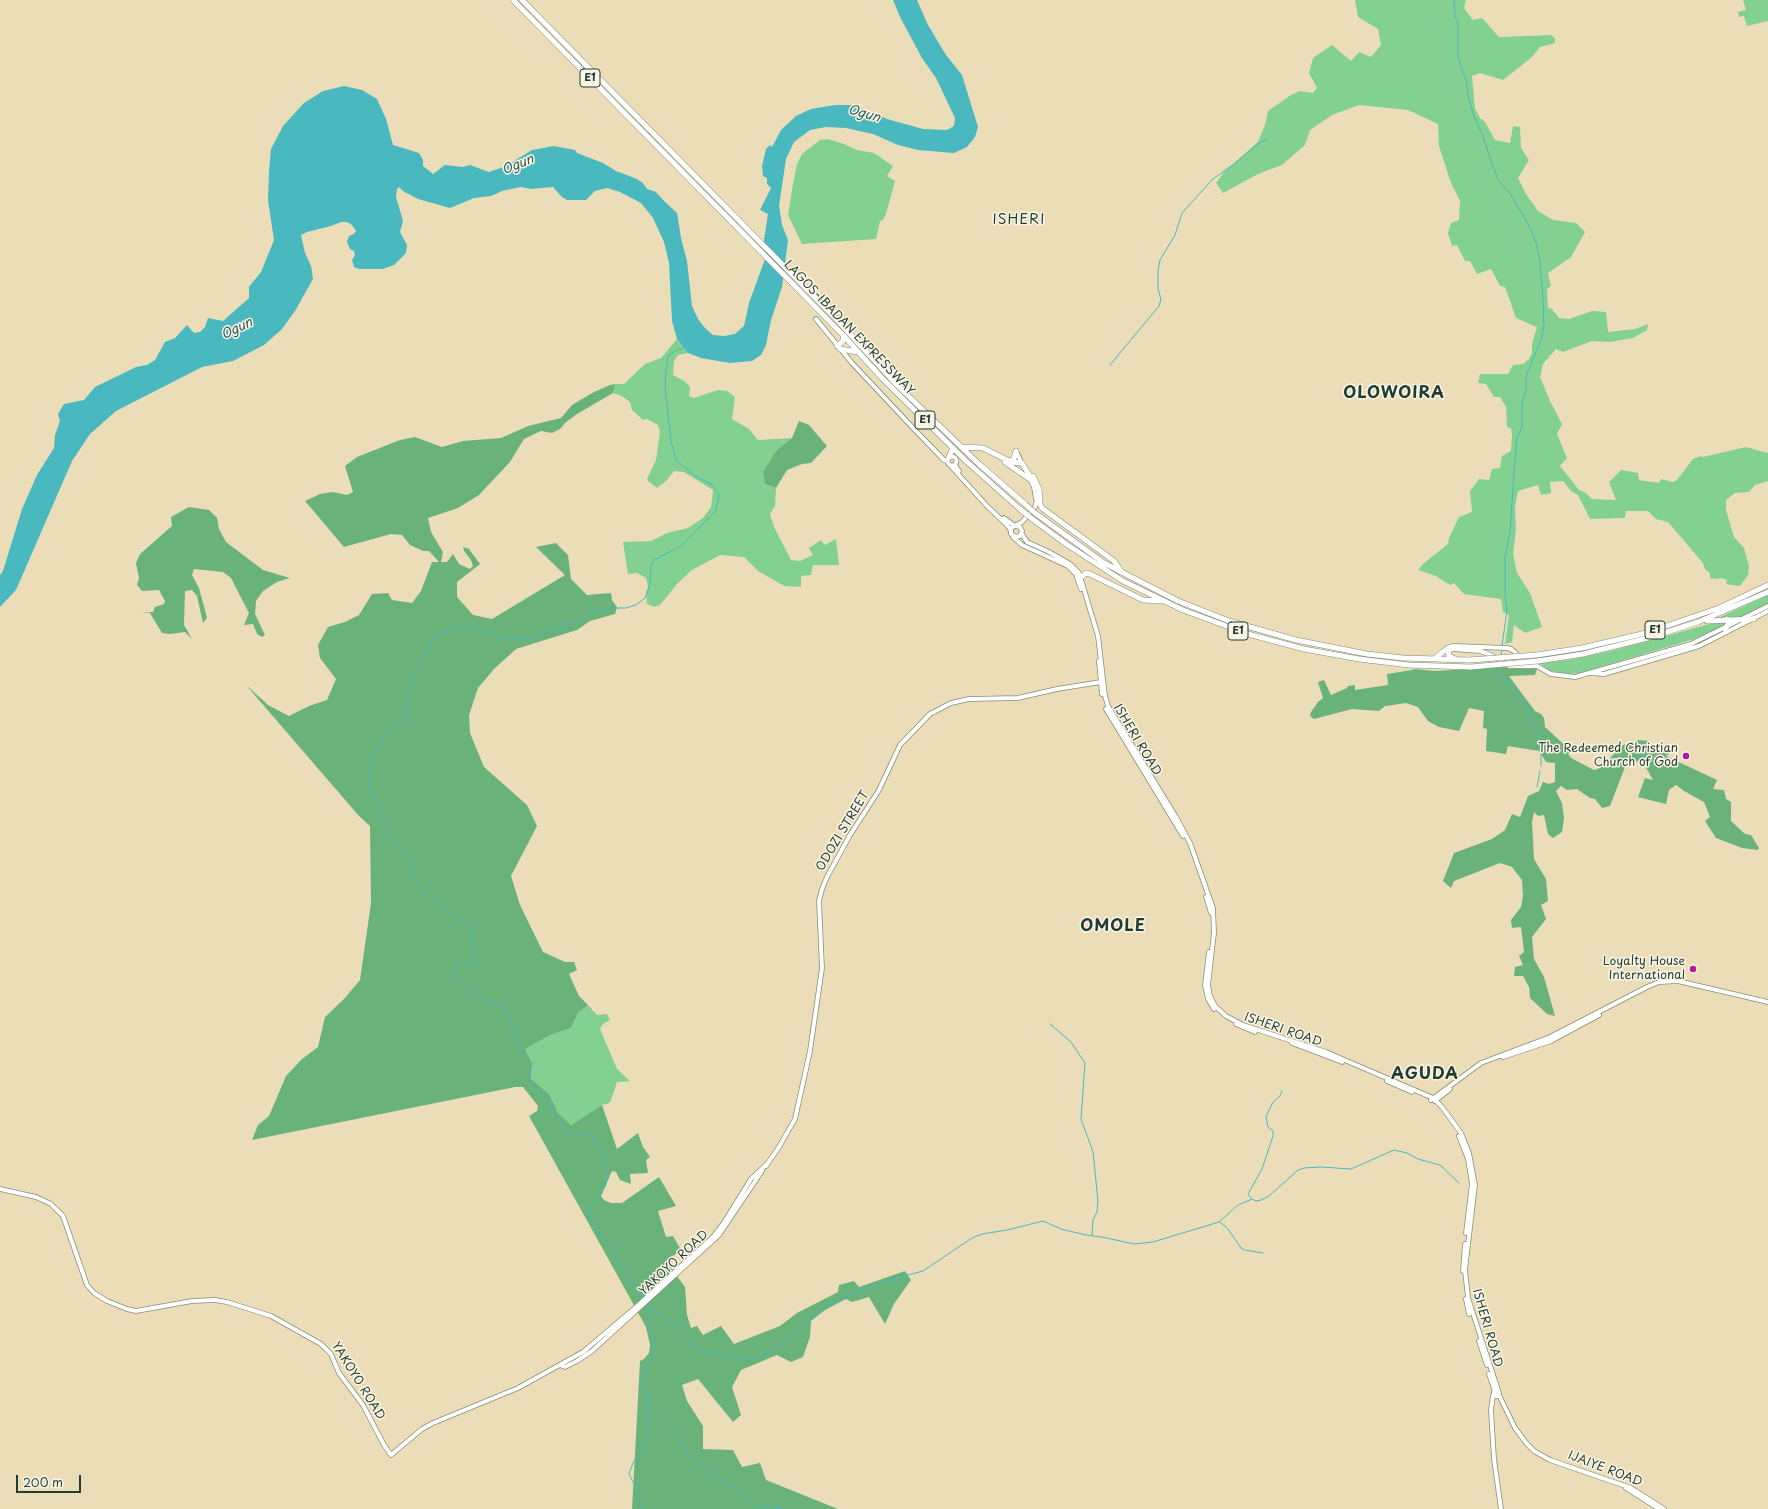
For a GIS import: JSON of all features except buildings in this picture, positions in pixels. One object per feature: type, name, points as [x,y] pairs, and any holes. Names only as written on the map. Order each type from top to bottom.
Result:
[{"type":"highway","name":"LAGOS-IBADAN EXPRESSWAY","points":[[513,0],[966,462],[1031,518],[1101,568],[1123,581],[1183,610],[1248,634],[1304,649],[1386,663],[1471,666],[1538,661],[1583,654],[1628,644],[1698,622],[1768,592]]},
{"type":"highway","name":"LAGOS-IBADAN EXPRESSWAY","points":[[522,0],[837,320],[896,384],[958,445],[1035,513],[1104,563],[1123,574],[1191,607],[1229,621],[1275,635],[1367,654],[1433,660],[1469,660],[1537,655],[1582,648],[1653,630],[1718,608],[1768,585]]},
{"type":"highway","points":[[844,336],[839,348],[858,352]]},
{"type":"highway","points":[[958,445],[966,448],[983,448],[1010,461],[1022,463],[1039,489],[1040,504],[1042,508],[1114,561],[1123,574]]},
{"type":"highway","points":[[948,461],[953,448]]},
{"type":"highway","points":[[979,464],[973,456],[974,450],[982,450],[994,456],[1033,480]]},
{"type":"highway","points":[[1010,461],[1014,459],[1016,451]]},
{"type":"highway","points":[[956,463],[960,460],[966,462]]},
{"type":"highway","points":[[1081,578],[1084,574],[1088,573],[1143,600],[1167,602]]},
{"type":"highway","points":[[1698,622],[1727,619],[1754,619]]},
{"type":"highway","points":[[1725,629],[1729,623],[1727,619]]},
{"type":"highway","points":[[1433,660],[1446,651],[1449,656],[1458,660]]},
{"type":"main road","points":[[816,319],[839,348],[944,460],[956,463]]},
{"type":"main road","points":[[1016,451],[1020,462]]},
{"type":"main road","name":"ISHERI ROAD","points":[[1163,799],[1108,706],[1105,696],[1098,636],[1081,578],[1074,567],[1049,552],[1026,542],[1022,532],[992,508],[956,463],[954,457],[948,461],[987,506],[1008,526],[1014,537],[1022,545],[1068,566],[1076,574],[1095,637],[1104,702],[1108,712],[1175,818],[1187,844],[1210,909],[1211,933],[1205,976],[1212,1008],[1246,1029],[1305,1048],[1433,1100]]},
{"type":"main road","points":[[1010,531],[1022,522],[1034,507],[1036,496],[1033,480]]},
{"type":"main road","points":[[1014,537],[1018,537],[1022,532],[1022,522]]},
{"type":"main road","points":[[1446,651],[1458,649],[1488,653],[1509,666],[1537,666],[1548,674],[1575,677],[1691,644],[1725,629],[1768,606]]},
{"type":"main road","points":[[1590,673],[1604,674],[1694,648],[1768,611]]},
{"type":"main road","points":[[1446,651],[1447,648],[1453,646],[1511,649],[1516,653],[1518,667]]},
{"type":"main road","points":[[1488,653],[1490,648]]},
{"type":"main road","name":"ODOZI STREET","points":[[767,1164],[795,1119],[810,1051],[822,968],[819,916],[822,889],[850,835],[879,790],[900,745],[930,714],[951,703],[970,699],[1018,698],[1057,689],[1101,682]]},
{"type":"main road","points":[[1433,1100],[1447,1088],[1485,1061],[1550,1037],[1659,982],[1678,981],[1768,1003]]},
{"type":"main road","points":[[1433,1100],[1482,1065],[1545,1043],[1649,989],[1660,985],[1678,984],[1768,1003]]},
{"type":"main road","name":"ISHERI ROAD","points":[[1209,999],[1218,1009],[1236,1021],[1326,1052],[1424,1094],[1433,1100],[1440,1109],[1458,1134],[1470,1167],[1471,1194],[1464,1270],[1467,1306],[1496,1395],[1507,1421],[1524,1444],[1535,1454],[1557,1463]]},
{"type":"main road","points":[[1545,1043],[1552,1046]]},
{"type":"main road","points":[[1424,1094],[1432,1095],[1447,1088]]},
{"type":"main road","name":"YAKOYO ROAD","points":[[591,1349],[724,1228],[750,1186],[767,1164]]},
{"type":"main road","name":"YAKOYO ROAD","points":[[0,1189],[36,1197],[51,1204],[63,1216],[87,1285],[94,1293],[107,1301],[127,1309],[136,1310],[192,1301],[215,1300],[227,1302],[272,1317],[321,1344],[331,1354],[340,1373],[362,1405],[391,1455],[422,1429],[433,1423],[518,1388],[560,1365]]},
{"type":"main road","points":[[560,1365],[565,1367],[577,1361],[591,1349]]},
{"type":"main road","points":[[560,1365],[591,1349]]},
{"type":"main road","points":[[1496,1395],[1493,1420],[1502,1509]]},
{"type":"main road","name":"IJAIYE ROAD","points":[[1557,1463],[1621,1486],[1659,1509]]},
{"type":"main road","name":"IJAIYE ROAD","points":[[1557,1463],[1632,1488],[1664,1509]]},
{"type":"green space","points":[[1355,0],[1466,0],[1464,8],[1473,20],[1482,18],[1499,37],[1551,35],[1555,39],[1555,43],[1540,47],[1531,58],[1503,80],[1480,73],[1472,76],[1475,109],[1480,118],[1485,122],[1495,140],[1510,143],[1513,126],[1520,127],[1521,148],[1529,160],[1518,178],[1526,194],[1538,211],[1553,220],[1576,223],[1585,232],[1571,257],[1548,273],[1551,286],[1547,289],[1548,308],[1552,309],[1559,318],[1569,319],[1592,311],[1606,312],[1608,332],[1635,329],[1648,324],[1647,330],[1633,338],[1610,342],[1592,341],[1563,352],[1556,349],[1543,364],[1540,377],[1562,424],[1557,434],[1567,458],[1560,466],[1579,490],[1586,493],[1592,499],[1616,500],[1609,482],[1621,470],[1638,473],[1639,480],[1659,483],[1661,479],[1673,482],[1677,480],[1693,459],[1701,456],[1703,457],[1746,447],[1768,453],[1768,481],[1755,485],[1749,492],[1735,493],[1726,500],[1726,510],[1734,537],[1744,548],[1749,566],[1748,575],[1740,586],[1726,584],[1727,580],[1721,578],[1710,578],[1710,573],[1705,569],[1703,563],[1668,522],[1656,519],[1648,511],[1626,511],[1625,518],[1590,519],[1578,495],[1571,491],[1563,481],[1550,482],[1551,493],[1541,495],[1538,485],[1518,491],[1515,507],[1516,530],[1513,554],[1517,573],[1530,593],[1542,627],[1525,633],[1514,625],[1512,642],[1505,644],[1509,615],[1503,612],[1501,599],[1464,594],[1454,583],[1450,585],[1436,576],[1418,570],[1423,564],[1448,544],[1449,538],[1459,517],[1472,512],[1470,491],[1479,479],[1489,480],[1492,469],[1500,468],[1502,456],[1511,451],[1512,434],[1511,428],[1507,427],[1506,407],[1500,397],[1494,397],[1486,384],[1478,383],[1480,374],[1508,374],[1513,365],[1523,364],[1529,359],[1532,353],[1532,344],[1537,327],[1516,318],[1505,287],[1500,286],[1491,269],[1477,274],[1470,261],[1465,261],[1457,245],[1452,246],[1448,233],[1451,223],[1459,220],[1460,201],[1451,183],[1439,146],[1438,124],[1408,110],[1359,105],[1332,115],[1310,130],[1305,145],[1282,165],[1258,174],[1223,193],[1216,183],[1224,172],[1258,142],[1265,125],[1268,111],[1291,95],[1300,91],[1313,93],[1317,88],[1309,73],[1313,58],[1332,45],[1351,61],[1359,52],[1371,57],[1381,45],[1378,29],[1358,17]]},
{"type":"green space","points":[[1743,0],[1768,0],[1768,21],[1747,26],[1744,16],[1739,17],[1738,12],[1746,10]]},
{"type":"green space","points":[[828,139],[857,150],[874,153],[893,166],[887,176],[895,181],[886,214],[883,220],[880,221],[876,239],[802,244],[788,215],[797,164],[802,154],[820,140]]},
{"type":"green space","points":[[677,339],[688,353],[678,355],[674,361],[673,375],[684,381],[690,387],[689,396],[694,398],[718,390],[727,391],[735,397],[732,419],[749,429],[758,440],[792,438],[777,450],[765,484],[776,488],[775,506],[770,514],[774,527],[791,560],[800,561],[813,555],[809,548],[821,540],[825,545],[836,539],[839,565],[813,565],[811,575],[801,576],[801,587],[784,586],[758,571],[744,557],[720,555],[692,570],[677,584],[660,605],[654,607],[647,604],[646,593],[648,587],[646,578],[637,573],[628,574],[623,542],[651,541],[667,533],[688,528],[703,518],[711,507],[713,490],[684,472],[674,471],[666,481],[657,488],[649,482],[647,479],[656,460],[660,432],[658,425],[647,419],[643,420],[632,410],[630,402],[622,396],[613,393],[615,384],[624,384],[645,364],[661,358]]},
{"type":"green space","points":[[615,384],[613,393],[577,414],[560,429],[552,433],[541,431],[524,439],[510,462],[479,495],[458,508],[428,518],[431,532],[443,552],[441,562],[447,562],[453,554],[459,564],[470,569],[473,566],[463,547],[469,549],[480,564],[457,582],[457,597],[473,615],[492,619],[565,575],[536,547],[556,543],[568,555],[571,579],[587,595],[611,593],[612,600],[617,607],[615,614],[590,621],[577,630],[516,649],[494,669],[478,688],[469,715],[470,733],[484,767],[527,805],[537,826],[511,876],[520,905],[543,952],[565,962],[574,962],[577,970],[569,974],[579,996],[588,1005],[578,1013],[571,1028],[551,1035],[525,1049],[532,1063],[531,1079],[550,1095],[558,1113],[571,1125],[602,1105],[617,1149],[638,1133],[643,1147],[650,1157],[646,1160],[648,1173],[630,1174],[631,1184],[620,1180],[616,1172],[612,1171],[601,1196],[604,1200],[611,1203],[622,1203],[659,1177],[676,1206],[658,1211],[666,1237],[673,1236],[681,1250],[666,1261],[685,1287],[687,1315],[691,1328],[697,1326],[703,1335],[721,1326],[734,1344],[780,1326],[797,1313],[838,1292],[839,1285],[854,1281],[859,1287],[905,1271],[911,1280],[894,1304],[885,1324],[869,1297],[852,1302],[846,1299],[825,1310],[811,1321],[810,1337],[803,1357],[791,1362],[777,1355],[741,1370],[732,1387],[741,1415],[733,1422],[698,1379],[682,1385],[687,1401],[703,1426],[703,1449],[733,1450],[742,1467],[760,1463],[766,1480],[838,1509],[632,1509],[640,1361],[649,1353],[650,1345],[646,1327],[529,1116],[537,1111],[538,1106],[523,1087],[515,1087],[252,1140],[258,1125],[269,1116],[286,1076],[302,1059],[318,1047],[325,1017],[344,999],[360,980],[371,903],[370,826],[359,816],[246,685],[268,705],[289,716],[309,706],[327,700],[336,679],[320,658],[318,645],[328,627],[345,622],[359,615],[372,594],[388,593],[392,600],[412,603],[421,591],[432,562],[439,562],[429,551],[423,551],[410,545],[402,535],[391,534],[344,547],[305,501],[320,494],[333,492],[347,495],[353,492],[345,466],[357,457],[400,440],[415,437],[442,447],[463,441],[501,438],[528,426],[561,418],[572,405],[594,392]]},
{"type":"green space","points":[[799,421],[809,425],[827,446],[811,463],[802,464],[787,470],[776,488],[765,484],[763,472],[777,450],[792,438]]},
{"type":"green space","points":[[189,507],[209,510],[217,518],[219,529],[226,542],[263,570],[290,578],[277,582],[263,591],[256,601],[255,614],[265,635],[262,637],[257,634],[253,624],[244,625],[249,613],[231,578],[223,572],[194,569],[192,575],[199,588],[207,618],[203,623],[197,596],[192,590],[185,591],[184,625],[192,639],[185,632],[170,634],[162,633],[150,613],[140,613],[153,612],[155,607],[164,604],[165,601],[159,590],[142,591],[137,585],[139,578],[136,563],[140,554],[172,526],[171,517]]},
{"type":"green space","points":[[1768,595],[1768,604],[1743,617],[1718,618]]},
{"type":"green space","points":[[1720,621],[1726,621],[1727,624],[1694,639],[1580,673],[1569,674],[1550,671],[1540,663],[1568,660],[1611,651]]},
{"type":"green space","points":[[1505,667],[1510,669],[1537,669],[1535,675],[1509,676],[1535,711],[1541,714],[1544,718],[1545,727],[1571,751],[1568,754],[1571,758],[1594,770],[1600,768],[1623,745],[1639,740],[1648,741],[1649,744],[1662,753],[1665,749],[1670,753],[1666,756],[1717,780],[1713,789],[1724,790],[1726,799],[1731,802],[1731,821],[1745,834],[1751,835],[1759,848],[1758,850],[1742,848],[1716,838],[1705,821],[1710,817],[1704,802],[1676,785],[1669,790],[1666,804],[1638,797],[1645,778],[1653,780],[1643,762],[1634,761],[1625,767],[1610,806],[1602,808],[1595,799],[1590,798],[1577,789],[1567,790],[1561,786],[1556,791],[1562,803],[1564,818],[1562,832],[1553,838],[1548,834],[1544,815],[1538,816],[1534,812],[1532,822],[1534,859],[1546,879],[1548,901],[1541,905],[1546,919],[1532,937],[1534,959],[1544,977],[1555,1016],[1547,1014],[1530,998],[1529,987],[1523,976],[1514,976],[1515,967],[1523,965],[1519,956],[1524,952],[1521,927],[1512,928],[1511,920],[1521,907],[1523,896],[1522,880],[1512,867],[1500,863],[1454,881],[1451,888],[1443,881],[1454,853],[1492,839],[1505,830],[1512,814],[1520,817],[1528,796],[1539,791],[1543,782],[1549,784],[1555,782],[1555,763],[1546,762],[1539,751],[1508,746],[1506,754],[1486,751],[1487,729],[1483,728],[1484,711],[1469,708],[1459,731],[1439,727],[1428,721],[1418,707],[1406,703],[1385,706],[1379,711],[1352,709],[1314,719],[1310,716],[1318,702],[1323,698],[1318,682],[1324,680],[1331,695],[1347,688],[1348,686],[1355,685],[1355,690],[1388,685],[1387,674],[1414,669],[1435,671]]},
{"type":"green space","points":[[588,1005],[597,1015],[607,1014],[610,1020],[603,1024],[600,1029],[617,1069],[630,1081],[617,1082],[610,1103],[602,1105],[571,1125],[558,1113],[550,1095],[531,1080],[532,1063],[525,1049],[551,1035],[571,1028],[578,1013]]},
{"type":"water","name":"Ogun","points":[[893,0],[917,0],[928,25],[946,55],[962,75],[978,127],[975,137],[967,147],[954,153],[918,150],[898,145],[873,134],[846,128],[826,127],[810,130],[794,142],[786,159],[779,206],[782,225],[788,240],[782,287],[771,320],[766,345],[761,355],[752,361],[730,363],[701,358],[688,353],[677,339],[672,321],[669,263],[664,242],[653,218],[641,203],[620,192],[607,188],[595,191],[586,200],[567,200],[562,197],[553,187],[531,189],[521,187],[502,191],[491,196],[474,198],[450,208],[418,199],[403,191],[399,187],[397,189],[396,197],[403,221],[400,232],[407,245],[406,253],[394,265],[383,269],[359,269],[354,267],[352,260],[355,255],[354,251],[350,249],[347,242],[349,236],[354,234],[356,231],[352,225],[347,222],[341,222],[301,235],[305,253],[311,266],[313,279],[295,311],[282,329],[264,345],[233,361],[202,367],[116,411],[90,434],[72,461],[16,590],[0,607],[0,575],[3,571],[22,509],[37,475],[54,448],[55,435],[60,421],[58,414],[64,404],[84,400],[95,387],[136,367],[147,365],[155,360],[165,342],[175,338],[187,325],[194,333],[200,332],[205,327],[208,318],[223,321],[249,298],[249,287],[261,272],[274,240],[268,200],[271,149],[283,126],[304,103],[323,91],[344,86],[362,90],[377,99],[386,119],[393,145],[419,153],[423,160],[423,166],[433,174],[445,165],[463,167],[470,165],[489,172],[506,166],[532,150],[554,146],[575,150],[577,153],[637,179],[643,183],[647,189],[656,192],[677,213],[687,261],[692,306],[698,319],[705,328],[713,335],[724,336],[735,334],[744,326],[749,303],[765,259],[764,240],[768,214],[760,210],[771,188],[767,184],[767,178],[763,176],[762,166],[766,149],[770,145],[772,147],[781,130],[796,116],[811,109],[835,105],[853,105],[887,119],[923,129],[947,130],[954,126],[955,118],[936,78],[922,58],[900,17]]},
{"type":"waterway","points":[[1454,0],[1455,17],[1458,24],[1458,58],[1466,80],[1473,114],[1482,134],[1498,180],[1510,193],[1528,224],[1536,242],[1540,262],[1543,299],[1544,326],[1541,340],[1526,376],[1526,390],[1522,404],[1522,427],[1517,438],[1510,532],[1505,558],[1505,596],[1507,610],[1502,646]]},
{"type":"waterway","points":[[1110,365],[1159,306],[1161,299],[1158,289],[1158,270],[1160,260],[1175,235],[1182,213],[1213,179],[1259,143],[1268,139]]},
{"type":"waterway","points":[[643,1297],[630,1283],[611,1244],[603,1240],[590,1218],[589,1207],[606,1185],[606,1169],[597,1138],[585,1134],[574,1137],[568,1133],[555,1115],[550,1101],[529,1082],[532,1063],[525,1058],[504,1009],[478,997],[454,975],[454,967],[466,963],[473,963],[475,959],[472,929],[426,894],[413,879],[408,856],[399,849],[387,833],[372,791],[369,775],[372,758],[380,743],[388,733],[406,720],[408,699],[416,667],[435,637],[449,629],[475,627],[504,639],[523,639],[575,622],[589,612],[608,608],[626,608],[636,605],[645,598],[650,585],[651,564],[654,560],[681,546],[716,511],[719,494],[711,484],[695,476],[676,460],[671,441],[665,388],[666,369],[668,356],[677,350],[685,348]]},
{"type":"waterway","points":[[1501,655],[1502,649]]},
{"type":"waterway","points":[[1499,667],[1500,673],[1529,709],[1531,719],[1541,734],[1541,766]]},
{"type":"waterway","points":[[1537,787],[1540,771]]},
{"type":"waterway","points":[[1050,1024],[1071,1042],[1085,1063],[1081,1119],[1093,1152],[1098,1201],[1097,1212],[1093,1220],[1092,1235]]},
{"type":"waterway","points":[[1251,1198],[1248,1194],[1262,1169],[1273,1136],[1273,1131],[1268,1127],[1266,1117],[1273,1102],[1280,1096],[1282,1091]]},
{"type":"waterway","points":[[650,1308],[661,1314],[682,1332],[698,1350],[705,1353],[750,1358],[776,1348],[824,1308],[847,1296],[893,1279],[923,1271],[972,1238],[982,1234],[1007,1230],[1043,1221],[1061,1229],[1086,1235],[1134,1244],[1153,1242],[1219,1222],[1238,1205],[1252,1199],[1256,1201],[1269,1196],[1298,1170],[1304,1168],[1321,1167],[1351,1169],[1394,1150],[1440,1165],[1459,1183]]},
{"type":"waterway","points":[[1220,1222],[1228,1229],[1241,1248],[1263,1253]]},
{"type":"waterway","points":[[642,1509],[642,1500],[629,1474],[633,1463],[641,1452],[647,1434],[649,1404],[643,1384],[643,1373],[654,1353],[653,1341],[649,1327],[650,1307],[647,1303]]},
{"type":"waterway","points":[[649,1404],[678,1439],[683,1449],[719,1479],[728,1484],[747,1500],[758,1506],[783,1509]]},
{"type":"place","name":"The Redeemed Christian Church of God","points":[[1686,756]]},
{"type":"place","name":"Loyalty House International","points":[[1693,969]]},
{"type":"district","name":"ISHERI","points":[[1019,220]]},
{"type":"district","name":"OLOWOIRA","points":[[1394,394]]},
{"type":"district","name":"OMOLE","points":[[1113,927]]},
{"type":"district","name":"AGUDA","points":[[1425,1075]]}]
